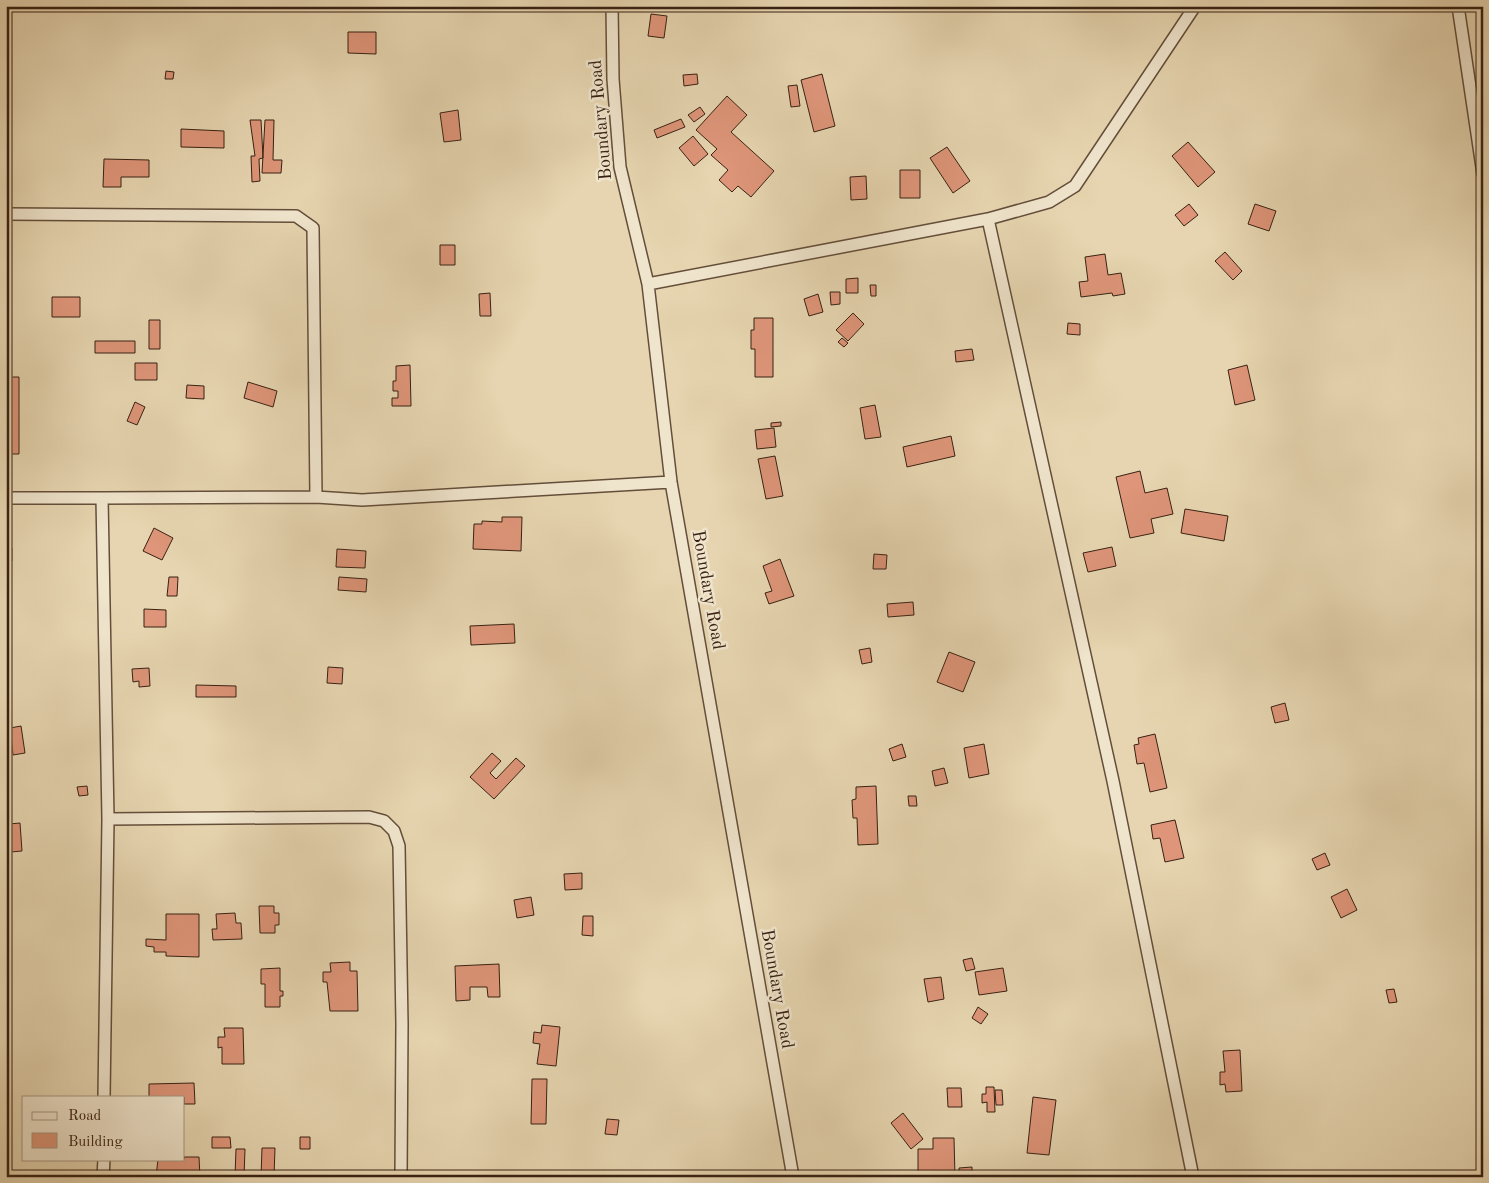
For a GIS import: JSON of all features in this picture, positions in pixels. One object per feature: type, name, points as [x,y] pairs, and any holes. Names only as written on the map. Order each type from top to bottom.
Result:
[{"type":"street","name":"Boundary Road","points":[[612,6],[612,79],[620,167],[648,284],[671,482],[793,1177]]},
{"type":"street","points":[[648,284],[988,219],[1049,202],[1075,186],[1195,6]]},
{"type":"street","points":[[1458,6],[1483,174]]},
{"type":"street","points":[[6,214],[296,216],[313,228],[316,497]]},
{"type":"street","points":[[988,219],[1113,781],[1193,1177]]},
{"type":"street","points":[[6,498],[316,497],[362,500],[671,482]]},
{"type":"street","points":[[102,498],[108,819],[104,1096]]},
{"type":"street","points":[[108,819],[369,816],[384,821],[394,831],[399,846],[401,902],[401,1177]]},
{"type":"street","points":[[103,1177],[104,1160]]},
{"type":"building","points":[[651,14],[667,16],[664,38],[648,36]]},
{"type":"building","points":[[348,32],[376,32],[376,54],[348,53]]},
{"type":"building","points":[[166,71],[174,72],[173,79],[165,79]]},
{"type":"building","points":[[697,74],[698,84],[684,86],[683,75]]},
{"type":"building","points":[[822,74],[835,126],[814,132],[801,80]]},
{"type":"building","points":[[797,85],[800,106],[791,107],[788,86]]},
{"type":"building","points":[[727,96],[747,115],[731,132],[774,171],[751,197],[738,186],[732,192],[719,180],[728,170],[711,155],[717,149],[696,130]]},
{"type":"building","points":[[700,107],[705,114],[694,122],[688,115]]},
{"type":"building","points":[[458,110],[461,140],[444,142],[440,113]]},
{"type":"building","points":[[681,119],[685,127],[657,138],[654,130]]},
{"type":"building","points":[[250,120],[261,120],[263,158],[259,159],[260,181],[252,182],[251,156],[255,156]]},
{"type":"building","points":[[265,120],[274,120],[273,160],[282,160],[281,173],[262,173]]},
{"type":"building","points":[[181,129],[224,131],[224,148],[181,147]]},
{"type":"building","points":[[693,136],[708,154],[694,166],[679,148]]},
{"type":"building","points":[[1188,142],[1215,172],[1198,187],[1172,156]]},
{"type":"building","points":[[947,147],[970,181],[953,193],[930,158]]},
{"type":"building","points":[[104,159],[149,160],[149,177],[121,177],[121,187],[103,187]]},
{"type":"building","points":[[900,170],[920,170],[920,198],[900,198]]},
{"type":"building","points":[[866,176],[867,199],[851,200],[850,177]]},
{"type":"building","points":[[1189,204],[1198,215],[1184,226],[1175,215]]},
{"type":"building","points":[[1255,204],[1276,211],[1269,231],[1248,224]]},
{"type":"building","points":[[440,245],[455,245],[455,265],[440,265]]},
{"type":"building","points":[[1225,252],[1242,271],[1233,280],[1215,261]]},
{"type":"building","points":[[1105,254],[1108,275],[1121,273],[1125,294],[1113,296],[1112,293],[1081,297],[1079,282],[1088,281],[1085,257]]},
{"type":"building","points":[[6,267],[10,267],[10,291],[6,291]]},
{"type":"building","points":[[858,278],[858,293],[846,293],[846,279]]},
{"type":"building","points":[[870,285],[876,285],[876,296],[871,296]]},
{"type":"building","points":[[830,292],[840,292],[840,304],[831,305]]},
{"type":"building","points":[[490,293],[491,316],[480,316],[479,294]]},
{"type":"building","points":[[818,294],[823,312],[809,316],[804,299]]},
{"type":"building","points":[[52,297],[80,297],[80,317],[52,317]]},
{"type":"building","points":[[853,313],[864,324],[848,341],[836,330]]},
{"type":"building","points":[[754,318],[773,318],[773,377],[755,377],[755,349],[751,349],[751,330],[754,330]]},
{"type":"building","points":[[149,320],[160,320],[160,349],[149,349]]},
{"type":"building","points":[[1068,323],[1080,324],[1080,335],[1067,334]]},
{"type":"building","points":[[842,338],[848,343],[844,347],[838,342]]},
{"type":"building","points":[[95,341],[135,341],[135,353],[95,353]]},
{"type":"building","points":[[972,349],[974,360],[956,362],[955,351]]},
{"type":"building","points":[[135,363],[157,363],[157,380],[135,380]]},
{"type":"building","points":[[410,365],[411,406],[392,406],[392,398],[398,398],[398,391],[393,391],[393,381],[396,381],[396,366]]},
{"type":"building","points":[[1247,365],[1255,400],[1235,405],[1228,370]]},
{"type":"building","points":[[7,377],[19,377],[19,454],[10,454],[10,458],[6,458]]},
{"type":"building","points":[[248,382],[277,391],[273,407],[244,398]]},
{"type":"building","points":[[187,385],[204,386],[204,399],[186,398]]},
{"type":"building","points":[[135,402],[145,407],[137,425],[127,421]]},
{"type":"building","points":[[875,405],[881,437],[865,439],[860,408]]},
{"type":"building","points":[[781,422],[781,426],[771,427],[771,423]]},
{"type":"building","points":[[774,428],[776,447],[757,449],[755,430]]},
{"type":"building","points":[[951,436],[955,456],[907,467],[903,447]]},
{"type":"building","points":[[775,456],[783,496],[766,499],[758,459]]},
{"type":"building","points":[[1140,471],[1145,493],[1167,488],[1173,514],[1151,519],[1154,533],[1130,538],[1116,477]]},
{"type":"building","points":[[1185,509],[1228,516],[1224,541],[1181,533]]},
{"type":"building","points":[[502,517],[522,517],[521,551],[473,549],[474,524],[482,524],[482,521],[502,522]]},
{"type":"building","points":[[154,528],[173,538],[162,560],[143,551]]},
{"type":"building","points":[[6,535],[7,548],[12,548],[12,561],[6,562]]},
{"type":"building","points":[[1112,547],[1116,566],[1088,572],[1083,553]]},
{"type":"building","points":[[337,549],[366,551],[365,568],[336,567]]},
{"type":"building","points":[[874,554],[887,555],[886,569],[873,569]]},
{"type":"building","points":[[780,559],[794,596],[769,604],[765,593],[772,591],[763,566]]},
{"type":"building","points":[[169,577],[178,577],[177,596],[167,596]]},
{"type":"building","points":[[339,577],[367,579],[366,592],[338,590]]},
{"type":"building","points":[[913,602],[914,615],[888,617],[887,604]]},
{"type":"building","points":[[144,609],[166,610],[166,627],[144,627]]},
{"type":"building","points":[[514,624],[515,643],[471,645],[470,626]]},
{"type":"building","points":[[870,648],[872,662],[862,664],[859,650]]},
{"type":"building","points":[[949,652],[975,662],[963,692],[937,682]]},
{"type":"building","points":[[328,667],[343,668],[342,684],[327,683]]},
{"type":"building","points":[[149,668],[150,686],[139,687],[139,681],[133,682],[132,669]]},
{"type":"building","points":[[196,685],[236,686],[236,697],[196,697]]},
{"type":"building","points":[[1285,703],[1289,720],[1275,723],[1271,707]]},
{"type":"building","points":[[21,726],[25,753],[13,755],[10,728]]},
{"type":"building","points":[[1155,734],[1167,788],[1150,792],[1144,763],[1137,764],[1134,745],[1139,744],[1138,738]]},
{"type":"building","points":[[902,744],[906,757],[893,761],[889,749]]},
{"type":"building","points":[[984,744],[989,774],[969,778],[964,748]]},
{"type":"building","points":[[492,753],[501,761],[490,773],[496,779],[516,758],[525,766],[494,799],[470,777]]},
{"type":"building","points":[[944,768],[948,783],[935,786],[932,771]]},
{"type":"building","points":[[87,786],[88,795],[79,796],[77,787]]},
{"type":"building","points":[[876,786],[878,844],[858,845],[857,818],[853,818],[852,800],[856,799],[856,787]]},
{"type":"building","points":[[908,796],[916,796],[917,806],[909,806]]},
{"type":"building","points":[[1175,820],[1184,858],[1165,862],[1160,838],[1153,839],[1151,825]]},
{"type":"building","points":[[20,823],[22,851],[11,852],[9,824]]},
{"type":"building","points":[[1325,853],[1330,865],[1317,870],[1312,859]]},
{"type":"building","points":[[582,873],[582,889],[565,890],[564,874]]},
{"type":"building","points":[[1347,889],[1357,910],[1341,918],[1331,897]]},
{"type":"building","points":[[531,897],[534,915],[517,918],[514,900]]},
{"type":"building","points":[[259,906],[274,906],[274,913],[279,913],[279,925],[275,925],[275,933],[260,933]]},
{"type":"building","points":[[235,913],[236,923],[241,923],[242,939],[213,940],[212,929],[217,929],[216,914]]},
{"type":"building","points":[[166,914],[199,914],[199,957],[166,956],[166,952],[154,952],[154,947],[146,946],[146,939],[166,940]]},
{"type":"building","points":[[583,916],[593,916],[593,936],[582,935]]},
{"type":"building","points":[[972,958],[975,969],[966,971],[963,960]]},
{"type":"building","points":[[350,962],[350,971],[357,971],[358,1011],[330,1011],[327,982],[323,982],[323,972],[331,972],[330,963]]},
{"type":"building","points":[[499,964],[500,997],[488,997],[487,987],[470,987],[470,1000],[456,1001],[455,966]]},
{"type":"building","points":[[280,968],[280,991],[283,991],[283,996],[280,996],[280,1007],[265,1007],[265,984],[261,984],[261,969]]},
{"type":"building","points":[[1003,968],[1007,991],[979,995],[975,972]]},
{"type":"building","points":[[941,977],[944,999],[928,1002],[924,979]]},
{"type":"building","points":[[1394,989],[1397,1002],[1389,1003],[1386,990]]},
{"type":"building","points":[[978,1007],[988,1014],[981,1024],[972,1018]]},
{"type":"building","points":[[542,1025],[560,1027],[556,1066],[537,1064],[540,1044],[533,1043],[534,1032],[541,1033]]},
{"type":"building","points":[[224,1028],[243,1028],[244,1064],[222,1064],[222,1047],[218,1048],[218,1037],[225,1037]]},
{"type":"building","points":[[1240,1050],[1242,1091],[1226,1092],[1225,1084],[1220,1085],[1220,1072],[1225,1072],[1223,1051]]},
{"type":"building","points":[[532,1079],[547,1079],[546,1124],[531,1124]]},
{"type":"building","points":[[194,1083],[195,1104],[185,1104],[185,1096],[149,1096],[149,1084]]},
{"type":"building","points":[[986,1087],[994,1087],[995,1112],[987,1112],[987,1102],[982,1103],[982,1094],[986,1094]]},
{"type":"building","points":[[947,1088],[961,1088],[962,1107],[948,1107]]},
{"type":"building","points":[[995,1090],[1002,1090],[1003,1105],[996,1105]]},
{"type":"building","points":[[1033,1097],[1056,1100],[1049,1155],[1027,1153]]},
{"type":"building","points":[[903,1113],[923,1139],[911,1149],[891,1123]]},
{"type":"building","points":[[607,1119],[619,1120],[617,1135],[605,1134]]},
{"type":"building","points":[[212,1137],[230,1137],[231,1148],[212,1148]]},
{"type":"building","points":[[300,1137],[310,1137],[310,1149],[300,1149]]},
{"type":"building","points":[[933,1138],[954,1138],[955,1177],[918,1177],[918,1149],[933,1149]]},
{"type":"building","points":[[262,1148],[275,1148],[274,1177],[261,1177]]},
{"type":"building","points":[[236,1149],[245,1149],[244,1177],[235,1177]]},
{"type":"building","points":[[185,1157],[199,1157],[200,1177],[188,1177],[187,1174],[180,1174],[180,1177],[156,1177],[158,1160],[185,1160]]},
{"type":"building","points":[[972,1167],[972,1177],[959,1177],[959,1168]]}]
